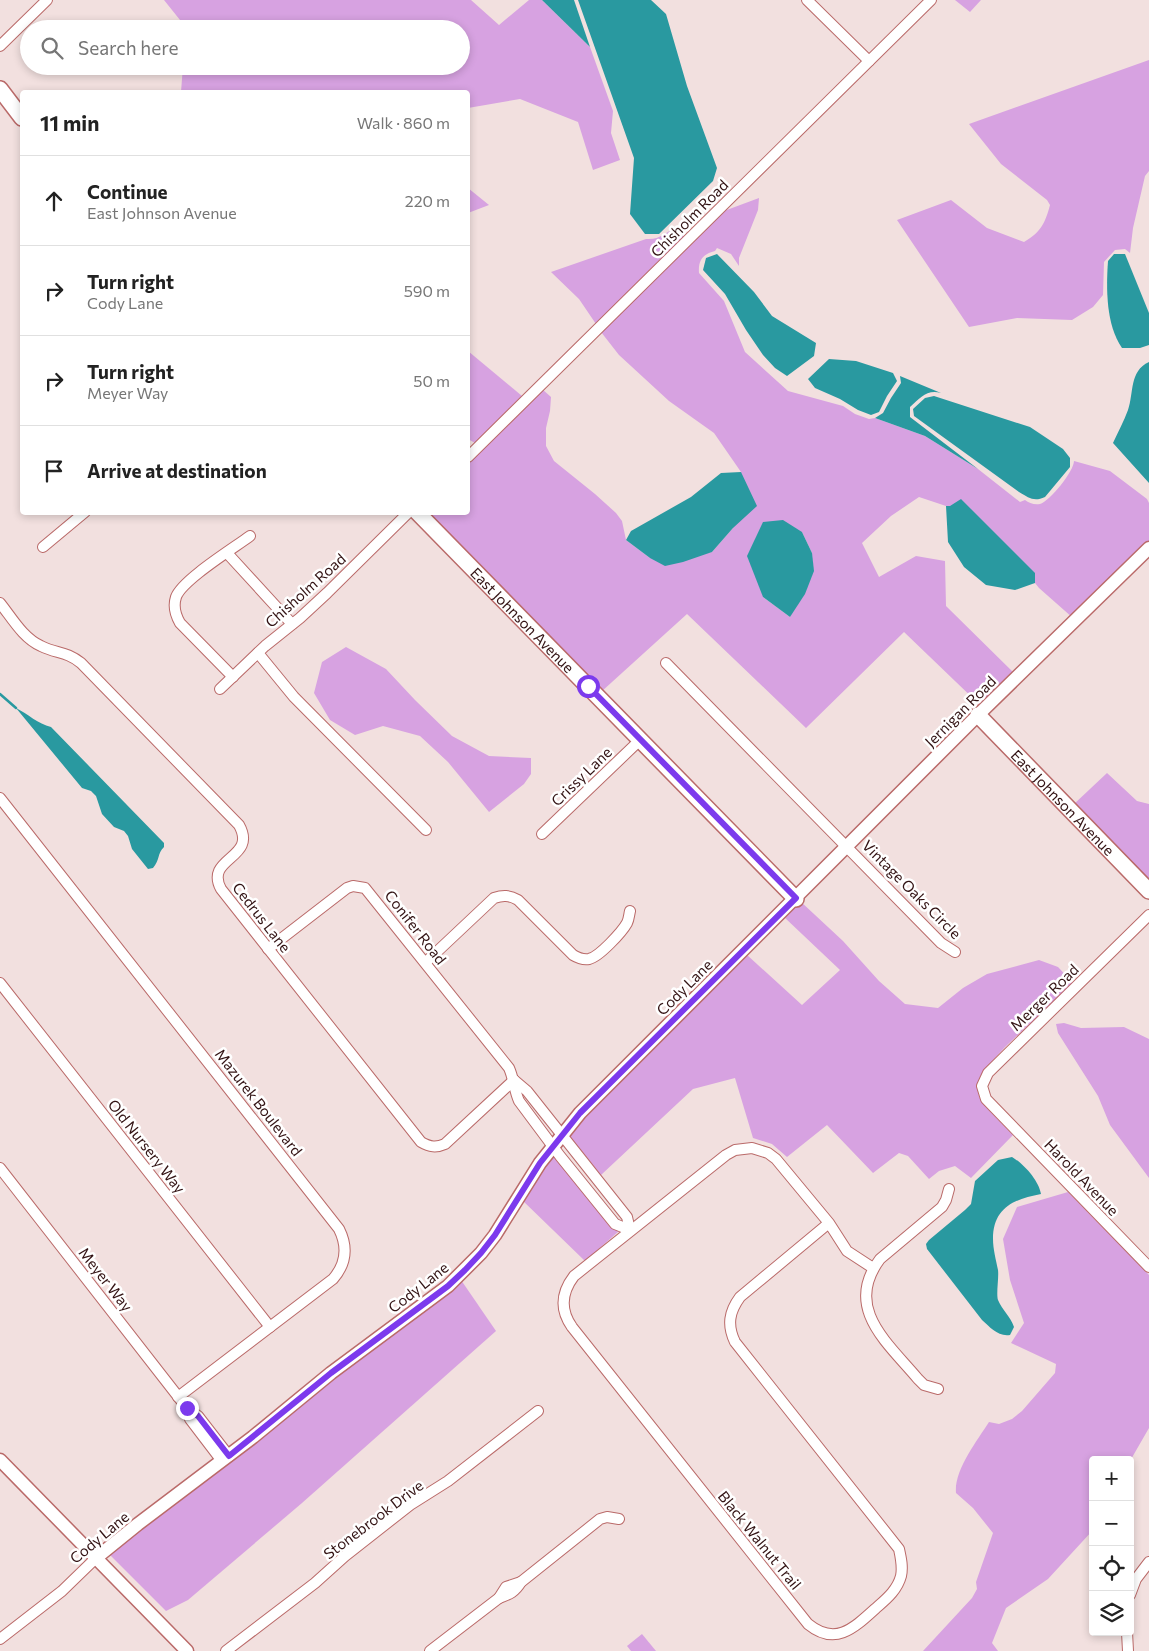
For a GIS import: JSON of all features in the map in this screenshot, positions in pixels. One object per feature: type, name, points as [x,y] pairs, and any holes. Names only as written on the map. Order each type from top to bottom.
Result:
[{"type":"main road","points":[[0,89],[20,115]]},
{"type":"main road","name":"East Johnson Avenue","points":[[420,515],[796,898]]},
{"type":"main road","name":"East Johnson Avenue","points":[[978,716],[1149,891]]},
{"type":"street","points":[[27,20],[47,0]]},
{"type":"street","points":[[807,0],[869,61]]},
{"type":"street","name":"Chisholm Road","points":[[470,454],[932,0]]},
{"type":"street","points":[[0,46],[20,26]]},
{"type":"street","points":[[42,547],[82,515]]},
{"type":"street","name":"Chisholm Road","points":[[220,690],[258,653],[327,593],[406,515]]},
{"type":"street","points":[[233,677],[180,623],[176,616],[176,597],[188,582],[250,536]]},
{"type":"street","name":"Jernigan Road","points":[[796,898],[1149,548]]},
{"type":"street","points":[[227,553],[292,624]]},
{"type":"street","name":"Cedrus Lane","points":[[0,603],[33,642],[65,653],[81,663],[239,825],[244,842],[237,854],[222,864],[219,870],[218,883],[421,1142],[439,1147],[445,1144],[514,1080]]},
{"type":"street","points":[[258,653],[294,697],[426,830]]},
{"type":"street","name":"Vintage Oaks Circle","points":[[666,662],[941,943],[954,952]]},
{"type":"street","name":"Crissy Lane","points":[[542,834],[640,740]]},
{"type":"street","name":"Mazurek Boulevard","points":[[0,798],[339,1229],[345,1247],[342,1265],[332,1279],[178,1397]]},
{"type":"street","name":"Conifer Road","points":[[268,949],[347,888],[353,886],[365,888],[509,1068],[519,1101],[553,1145],[615,1224],[630,1230]]},
{"type":"street","points":[[426,962],[494,898],[500,896],[513,897],[518,900],[573,955],[588,959],[599,953],[623,929],[628,922],[630,911]]},
{"type":"street","name":"Cody Lane","points":[[0,1639],[62,1591],[96,1558],[125,1534],[225,1459],[323,1379],[448,1286],[465,1270],[495,1235],[522,1190],[553,1145],[591,1101],[796,898]]},
{"type":"street","name":"Merger Road","points":[[993,1107],[983,1093],[982,1086],[988,1073],[1149,915]]},
{"type":"street","name":"Old Nursery Way","points":[[0,983],[270,1327]]},
{"type":"street","name":"Conifer Road","points":[[514,1080],[527,1091],[628,1217],[630,1230]]},
{"type":"street","name":"Harold Avenue","points":[[993,1107],[1149,1267]]},
{"type":"street","name":"Black Walnut Trail","points":[[829,1223],[740,1297],[732,1310],[730,1324],[735,1342],[899,1549],[902,1567],[901,1577],[892,1594],[855,1627],[838,1634],[821,1632],[808,1624],[566,1319],[563,1301],[568,1284],[574,1276],[726,1155],[743,1148],[760,1149],[776,1159],[829,1223],[847,1251],[873,1268]]},
{"type":"street","name":"Meyer Way","points":[[0,1168],[178,1397],[187,1408],[198,1416],[225,1459]]},
{"type":"street","points":[[938,1389],[924,1385],[918,1379],[873,1325],[865,1302],[868,1280],[873,1268],[884,1255],[942,1207],[949,1189]]},
{"type":"street","name":"Stonebrook Drive","points":[[226,1651],[315,1583],[345,1556],[410,1505],[448,1481],[538,1411]]},
{"type":"street","points":[[0,1460],[187,1651]]},
{"type":"street","points":[[430,1651],[499,1598],[511,1594],[521,1582],[600,1519],[607,1517],[619,1519]]},
{"type":"street","points":[[1132,1591],[1136,1580],[1149,1562]]},
{"type":"street","points":[[1127,1636],[1128,1651]]},
{"type":"shaded area","points":[[164,0],[471,0],[499,25],[529,0],[542,0],[590,47],[613,111],[611,133],[620,160],[593,170],[578,122],[520,99],[470,108],[470,90],[181,90],[182,75],[470,75],[470,20],[180,20]]},
{"type":"shaded area","points":[[955,0],[981,0],[970,12]]},
{"type":"shaded area","points":[[1149,60],[1149,171],[1145,176],[1133,228],[1130,253],[1125,249],[1115,250],[1104,262],[1103,295],[1093,307],[1072,320],[1017,318],[969,327],[897,220],[951,200],[987,228],[1024,242],[1030,239],[1041,227],[1050,205],[1047,200],[1001,164],[969,124]]},
{"type":"shaded area","points":[[470,190],[489,205],[470,212]]},
{"type":"shaded area","points":[[759,198],[758,210],[739,258],[739,266],[731,254],[717,248],[702,258],[699,264],[699,273],[724,301],[745,352],[788,391],[843,406],[855,414],[869,419],[875,418],[925,436],[978,469],[1020,502],[1025,500],[1040,504],[1044,502],[1066,478],[1074,461],[1110,471],[1147,499],[1149,503],[1149,542],[1073,618],[1039,588],[1035,583],[1034,573],[950,506],[919,497],[891,516],[862,543],[879,577],[916,556],[945,561],[946,606],[1015,674],[981,706],[904,632],[806,728],[687,614],[601,692],[426,515],[470,515],[470,461],[542,389],[551,397],[546,428],[546,446],[554,461],[616,513],[622,521],[626,540],[650,558],[712,552],[733,528],[741,472],[714,433],[669,401],[619,355],[601,332],[724,211]],"holes":[[[802,532],[812,553],[790,617],[763,597]]]},
{"type":"shaded area","points":[[677,228],[684,237],[596,324],[579,299],[551,272],[646,239],[659,237]]},
{"type":"shaded area","points":[[470,353],[522,396],[475,443],[470,440]]},
{"type":"shaded area","points":[[346,647],[386,669],[452,736],[489,756],[531,758],[531,774],[524,784],[489,812],[448,762],[420,736],[383,726],[355,735],[330,720],[314,693],[322,662]]},
{"type":"shaded area","points":[[1107,773],[1137,801],[1149,804],[1149,883],[1073,805]]},
{"type":"shaded area","points":[[800,901],[843,941],[879,981],[905,1004],[938,1008],[963,988],[987,974],[1039,960],[1058,967],[1073,983],[1005,1047],[984,1070],[979,1079],[979,1096],[982,1103],[1013,1135],[971,1178],[955,1166],[939,1171],[929,1179],[908,1156],[899,1153],[873,1173],[827,1125],[787,1157],[772,1144],[753,1138],[735,1078],[693,1089],[601,1175],[568,1134],[746,954],[802,1005],[840,970],[784,917]]},
{"type":"shaded area","points":[[1064,1023],[1081,1028],[1124,1027],[1149,1039],[1149,1178],[1110,1125],[1098,1096],[1058,1033],[1056,1024]]},
{"type":"shaded area","points":[[552,1154],[611,1227],[619,1231],[585,1261],[521,1199]]},
{"type":"shaded area","points":[[1068,1192],[1149,1275],[1149,1428],[1133,1456],[1089,1456],[1089,1534],[1048,1579],[1006,1608],[992,1643],[998,1651],[923,1651],[972,1598],[977,1589],[976,1582],[993,1533],[973,1508],[956,1493],[956,1484],[962,1465],[989,1422],[999,1424],[1012,1419],[1022,1411],[1055,1373],[1056,1364],[1011,1343],[1024,1323],[1010,1280],[1003,1239],[1017,1207]]},
{"type":"shaded area","points":[[461,1280],[496,1331],[302,1503],[188,1600],[166,1611],[108,1553]]},
{"type":"shaded area","points":[[642,1634],[656,1651],[631,1651],[627,1646]]},
{"type":"water","points":[[542,0],[574,0],[590,47]]},
{"type":"water","points":[[578,0],[651,0],[666,14],[687,86],[717,168],[713,181],[659,234],[645,234],[630,214],[634,158]]},
{"type":"water","points":[[717,254],[754,292],[772,316],[816,343],[814,356],[787,376],[775,368],[763,355],[746,330],[725,294],[703,270],[706,258]]},
{"type":"water","points":[[1114,254],[1125,254],[1149,313],[1149,345],[1140,348],[1122,348],[1113,329],[1108,306],[1107,283],[1108,261]]},
{"type":"water","points":[[829,359],[856,361],[893,373],[897,381],[879,412],[871,415],[815,388],[808,379]]},
{"type":"water","points":[[1149,362],[1149,483],[1113,443],[1128,410],[1135,377],[1138,371]]},
{"type":"water","points":[[900,376],[941,393],[928,393],[921,398],[910,407],[910,417],[978,469],[925,436],[875,418],[883,413],[901,383]]},
{"type":"water","points":[[934,396],[1030,427],[1063,449],[1070,458],[1070,467],[1045,497],[1032,499],[1026,496],[914,416],[913,409],[925,398]]},
{"type":"water","points":[[741,472],[757,506],[733,528],[712,552],[665,566],[650,558],[626,540],[631,531],[691,497],[721,473]]},
{"type":"water","points":[[961,499],[1035,573],[1035,583],[1015,590],[986,585],[964,567],[948,542],[946,506],[950,506]]},
{"type":"water","points":[[783,520],[802,532],[812,553],[814,571],[805,594],[790,617],[763,597],[747,556],[763,522]]},
{"type":"water","points":[[16,708],[46,726],[51,727],[164,843],[164,847],[153,868],[148,869],[132,849],[128,836],[124,831],[114,827],[102,814],[96,796],[91,791],[82,788]]},
{"type":"water","points":[[1012,1157],[1030,1173],[1041,1194],[1014,1202],[1007,1207],[1001,1212],[994,1228],[993,1243],[998,1273],[998,1300],[1014,1327],[1010,1335],[1006,1335],[994,1331],[982,1320],[927,1249],[926,1244],[971,1204],[975,1181],[998,1160]]},
{"type":"waterway","points":[[0,694],[16,708]]},
{"type":"route","points":[[187,1408],[196,1413],[229,1456],[331,1373],[448,1286],[481,1253],[495,1235],[540,1163],[580,1113],[796,898],[588,686]]}]
